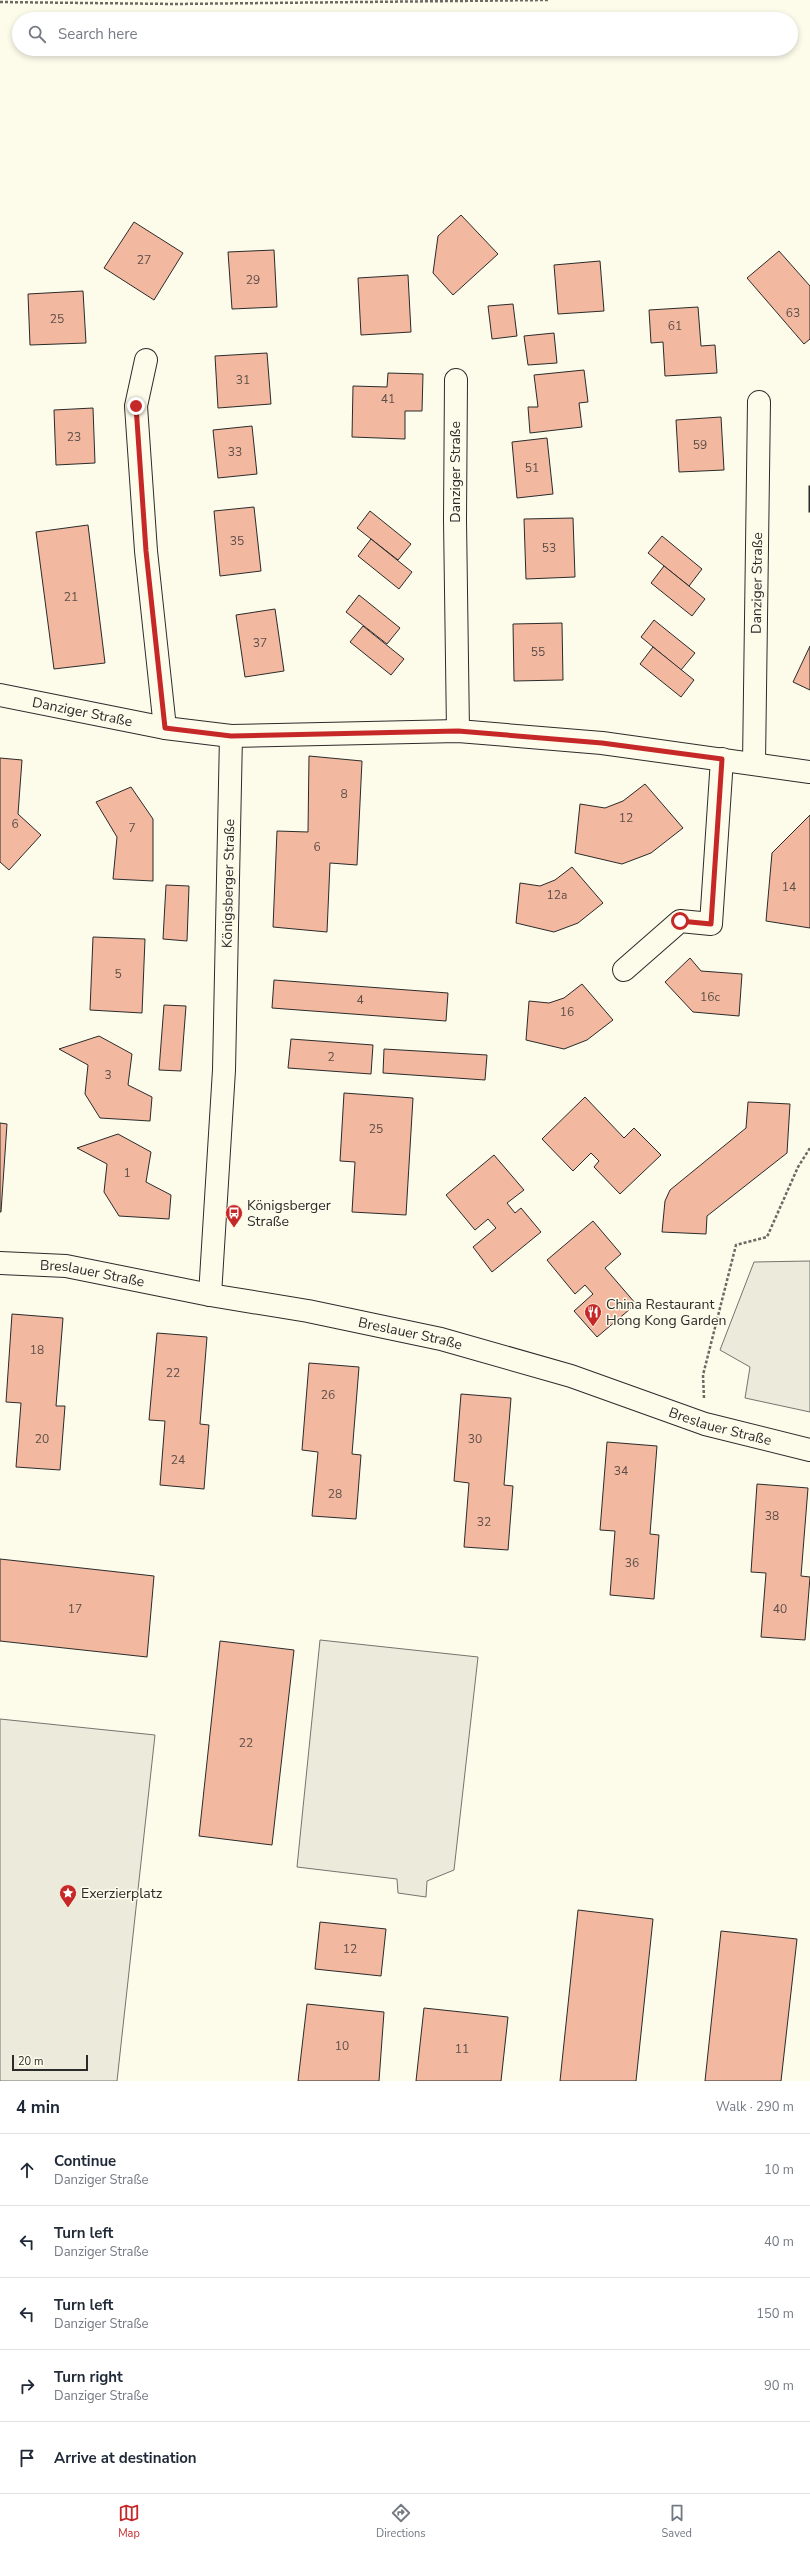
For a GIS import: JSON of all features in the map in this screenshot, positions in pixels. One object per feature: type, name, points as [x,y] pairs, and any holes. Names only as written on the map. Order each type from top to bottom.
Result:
[{"type":"street","points":[[146,360],[136,406],[146,551],[165,728]]},
{"type":"street","name":"Danziger Straße","points":[[456,380],[454,520],[458,731]]},
{"type":"street","name":"Danziger Straße","points":[[754,763],[759,402]]},
{"type":"street","name":"Danziger Straße","points":[[0,695],[165,728],[231,736],[458,731],[602,743],[810,772]]},
{"type":"street","name":"Königsberger Straße","points":[[210,1295],[224,1070],[231,736]]},
{"type":"street","points":[[624,970],[680,921],[711,924],[722,759]]},
{"type":"street","name":"Breslauer Straße","points":[[0,1263],[66,1266],[210,1295],[308,1311],[441,1339],[571,1376],[705,1424],[810,1450]]},
{"type":"path","points":[[0,2],[174,4],[549,0]]},
{"type":"path","points":[[705,1424],[703,1375],[736,1245],[767,1237],[798,1167],[810,1148]]},
{"type":"shaded area","points":[[810,1261],[810,1412],[745,1398],[750,1367],[720,1350],[754,1262]]},
{"type":"shaded area","points":[[320,1640],[478,1657],[454,1870],[427,1881],[426,1897],[398,1893],[397,1879],[297,1867]]},
{"type":"shaded area","name":"Exerzierplatz","points":[[0,1719],[155,1735],[117,2081],[0,2081]]},
{"type":"building","points":[[461,215],[498,254],[453,295],[433,273],[438,236]]},
{"type":"building","points":[[134,222],[183,253],[154,300],[104,268]]},
{"type":"building","points":[[274,250],[277,307],[232,309],[228,252]]},
{"type":"building","points":[[779,251],[810,286],[810,339],[804,344],[747,278]]},
{"type":"building","points":[[600,261],[604,311],[558,314],[554,265]]},
{"type":"building","points":[[408,275],[411,332],[361,335],[358,278]]},
{"type":"building","points":[[83,291],[86,343],[30,345],[28,294]]},
{"type":"building","points":[[513,304],[517,336],[492,339],[488,306]]},
{"type":"building","points":[[698,307],[701,346],[715,345],[717,373],[665,376],[663,342],[651,343],[649,310]]},
{"type":"building","points":[[554,333],[557,363],[528,365],[524,336]]},
{"type":"building","points":[[267,353],[271,404],[218,408],[215,356]]},
{"type":"building","points":[[584,370],[588,402],[579,403],[582,427],[530,433],[528,407],[538,407],[534,375]]},
{"type":"building","points":[[388,373],[423,374],[422,411],[405,411],[405,439],[352,437],[353,386],[387,387]]},
{"type":"building","points":[[93,408],[95,463],[56,465],[54,410]]},
{"type":"building","points":[[721,417],[724,470],[679,472],[676,420]]},
{"type":"building","points":[[252,426],[257,474],[218,478],[213,430]]},
{"type":"building","points":[[547,438],[553,494],[517,498],[512,442]]},
{"type":"building","points":[[810,486],[810,512],[809,512]]},
{"type":"building","points":[[254,507],[261,571],[220,576],[214,511]]},
{"type":"building","points":[[370,511],[411,544],[398,560],[357,528]]},
{"type":"building","points":[[573,518],[575,577],[526,579],[524,519]]},
{"type":"building","points":[[88,525],[105,663],[54,669],[36,532]]},
{"type":"building","points":[[662,536],[702,569],[689,586],[648,553]]},
{"type":"building","points":[[371,539],[412,572],[399,589],[358,556]]},
{"type":"building","points":[[664,566],[705,599],[692,616],[651,583]]},
{"type":"building","points":[[359,595],[400,628],[387,644],[346,612]]},
{"type":"building","points":[[275,609],[284,671],[245,677],[236,615]]},
{"type":"building","points":[[654,620],[695,653],[681,670],[641,637]]},
{"type":"building","points":[[562,623],[563,680],[514,681],[513,624]]},
{"type":"building","points":[[363,626],[404,659],[391,675],[350,642]]},
{"type":"building","points":[[810,646],[810,690],[793,682]]},
{"type":"building","points":[[653,647],[694,680],[681,697],[640,664]]},
{"type":"building","points":[[309,756],[362,761],[357,865],[330,863],[327,932],[273,927],[277,831],[308,832]]},
{"type":"building","points":[[0,758],[22,760],[18,814],[41,835],[9,870],[0,862]]},
{"type":"building","points":[[645,784],[683,828],[651,853],[622,864],[575,853],[580,804],[605,808],[623,801]]},
{"type":"building","points":[[131,787],[153,819],[153,881],[113,879],[117,837],[96,802]]},
{"type":"building","points":[[810,815],[810,928],[766,921],[772,853]]},
{"type":"building","points":[[572,867],[603,903],[578,923],[554,932],[516,923],[520,883],[540,886],[555,880]]},
{"type":"building","points":[[166,885],[189,886],[187,941],[163,939]]},
{"type":"building","points":[[93,937],[145,939],[142,1013],[90,1010]]},
{"type":"building","points":[[690,958],[701,971],[742,974],[739,1016],[693,1012],[665,982]]},
{"type":"building","points":[[274,980],[448,993],[446,1021],[272,1008]]},
{"type":"building","points":[[582,984],[613,1020],[587,1040],[564,1049],[526,1040],[529,1001],[549,1003],[564,998]]},
{"type":"building","points":[[164,1005],[186,1006],[181,1071],[159,1070]]},
{"type":"building","points":[[99,1036],[132,1054],[128,1085],[152,1097],[150,1121],[100,1118],[85,1094],[88,1065],[59,1049]]},
{"type":"building","points":[[291,1039],[373,1045],[371,1074],[288,1068]]},
{"type":"building","points":[[384,1049],[487,1055],[485,1080],[383,1073]]},
{"type":"building","points":[[344,1093],[413,1098],[406,1215],[352,1212],[355,1162],[340,1161]]},
{"type":"building","points":[[585,1097],[624,1138],[634,1128],[661,1155],[620,1194],[594,1167],[599,1161],[591,1153],[573,1171],[542,1139]]},
{"type":"building","points":[[748,1102],[790,1104],[787,1153],[707,1216],[706,1234],[662,1232],[665,1201],[670,1190],[746,1128]]},
{"type":"building","points":[[0,1123],[7,1124],[1,1212],[0,1212]]},
{"type":"building","points":[[118,1134],[151,1152],[146,1182],[171,1195],[169,1219],[119,1216],[104,1192],[107,1164],[77,1148]]},
{"type":"building","points":[[494,1155],[524,1190],[507,1203],[515,1213],[521,1208],[541,1232],[492,1272],[473,1247],[496,1228],[488,1219],[475,1230],[446,1195]]},
{"type":"building","points":[[593,1221],[621,1254],[605,1268],[636,1304],[597,1337],[574,1311],[593,1294],[585,1285],[575,1294],[547,1260]]},
{"type":"building","points":[[12,1314],[63,1318],[56,1406],[65,1406],[60,1470],[16,1467],[21,1403],[6,1402]]},
{"type":"building","points":[[157,1333],[207,1337],[200,1424],[209,1425],[204,1489],[160,1485],[165,1421],[149,1420]]},
{"type":"building","points":[[309,1363],[359,1367],[352,1454],[361,1455],[356,1519],[312,1516],[318,1452],[302,1450]]},
{"type":"building","points":[[461,1394],[511,1398],[504,1485],[513,1486],[508,1550],[464,1547],[469,1483],[454,1481]]},
{"type":"building","points":[[607,1442],[657,1446],[650,1534],[659,1535],[654,1599],[610,1595],[615,1531],[600,1530]]},
{"type":"building","points":[[757,1484],[808,1488],[801,1576],[810,1577],[805,1640],[761,1637],[766,1573],[751,1572]]},
{"type":"building","points":[[0,1559],[154,1576],[147,1657],[0,1641]]},
{"type":"building","points":[[220,1641],[294,1650],[272,1845],[199,1836]]},
{"type":"building","points":[[578,1910],[653,1919],[636,2081],[560,2081]]},
{"type":"building","points":[[320,1922],[386,1929],[381,1976],[315,1969]]},
{"type":"building","points":[[721,1931],[797,1939],[781,2081],[705,2081]]},
{"type":"building","points":[[307,2004],[384,2012],[379,2081],[298,2081]]},
{"type":"building","points":[[424,2008],[508,2017],[501,2081],[416,2081]]},
{"type":"place","name":"Königsberger Straße","points":[[234,1228]]},
{"type":"place","name":"China Restaurant Hong Kong Garden","points":[[593,1327]]},
{"type":"place","name":"Exerzierplatz","points":[[68,1908]]},
{"type":"route","points":[[136,406],[146,551],[165,728],[231,736],[458,731],[602,743],[722,759],[711,924],[680,921]]}]
